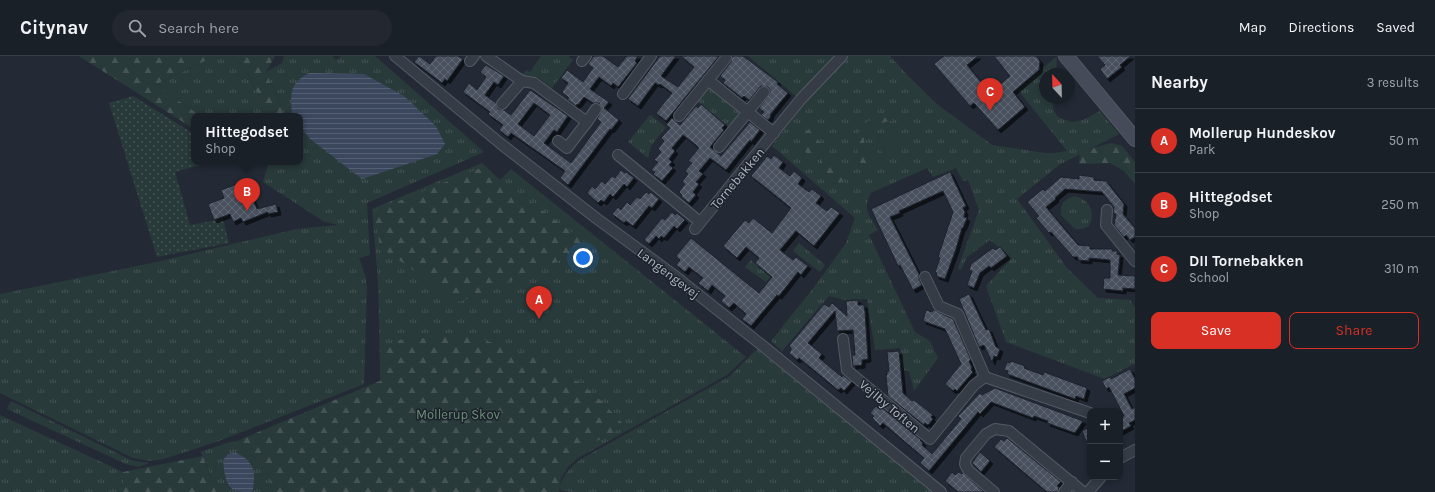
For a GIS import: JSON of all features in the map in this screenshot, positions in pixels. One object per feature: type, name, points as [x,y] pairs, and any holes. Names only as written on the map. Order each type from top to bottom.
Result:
[{"type":"street","name":"Langengevej","points":[[395,56],[507,148],[596,218],[671,273],[758,342],[941,492]]},
{"type":"street","points":[[486,56],[522,81],[534,83],[587,122]]},
{"type":"street","points":[[622,94],[651,56]]},
{"type":"street","name":"Tornebakken","points":[[618,155],[698,226],[806,94],[842,56]]},
{"type":"street","points":[[1066,56],[1135,139]]},
{"type":"street","points":[[679,116],[726,58]]},
{"type":"street","points":[[708,80],[774,133]]},
{"type":"street","points":[[502,104],[522,81]]},
{"type":"street","points":[[719,147],[764,92]]},
{"type":"street","points":[[558,141],[567,148],[596,109]]},
{"type":"street","points":[[1108,210],[1106,225],[1135,261]]},
{"type":"street","points":[[925,277],[939,306],[958,314],[985,376],[1087,412]]},
{"type":"street","name":"Vejlby Toften","points":[[843,339],[847,370],[930,439],[974,385],[985,376]]},
{"type":"street","points":[[994,492],[968,470],[965,464],[966,458],[986,434],[995,429],[1009,431],[1083,492]]},
{"type":"street","points":[[1123,456],[1135,450]]},
{"type":"street","points":[[1088,492],[1098,480]]},
{"type":"street","points":[[1064,492],[1072,482]]},
{"type":"green space","points":[[79,56],[215,56],[155,85],[197,113],[191,113],[191,127]]},
{"type":"green space","points":[[215,56],[233,56],[244,67],[267,113],[197,113],[155,85]]},
{"type":"green space","points":[[233,56],[275,56],[266,72],[284,113],[267,113],[244,67]]},
{"type":"green space","points":[[284,56],[332,56],[336,60],[341,56],[375,56],[484,152],[367,203],[370,255],[359,258],[365,275],[367,287],[364,384],[219,441],[164,459],[150,461],[133,458],[0,393],[0,294],[152,263],[297,229],[338,225],[323,221],[263,182],[268,165],[303,165],[303,113],[284,113],[266,72],[282,63]]},
{"type":"green space","points":[[541,56],[568,56],[573,60],[552,88],[537,77],[524,77],[522,75],[526,70],[530,72]]},
{"type":"green space","points":[[748,56],[890,56],[937,104],[992,145],[1045,153],[1067,151],[1018,90],[1039,72],[1039,104],[1053,104],[1053,109],[1058,117],[1072,122],[1083,120],[1100,111],[1119,134],[1059,165],[1017,199],[1067,268],[1098,298],[1130,300],[1135,307],[1135,366],[1134,364],[1105,379],[1006,342],[986,286],[1012,258],[990,240],[967,257],[961,270],[958,268],[979,210],[968,180],[963,181],[956,168],[933,177],[927,168],[871,193],[867,203],[868,212],[878,230],[869,235],[915,332],[930,341],[938,358],[914,391],[909,371],[902,370],[900,348],[875,350],[867,299],[844,300],[829,296],[782,351],[771,341],[815,286],[846,243],[855,218],[772,146],[804,103]]},
{"type":"green space","points":[[1057,56],[1056,68],[1043,68]]},
{"type":"green space","points":[[712,87],[740,109],[741,116],[734,125],[731,123],[728,126],[696,100],[705,88]]},
{"type":"green space","points":[[133,96],[191,132],[191,165],[200,165],[175,172],[190,225],[223,219],[229,243],[157,257],[109,103]]},
{"type":"green space","points":[[650,115],[666,127],[651,146],[648,158],[628,142]]},
{"type":"green space","points":[[891,117],[893,121],[883,122],[876,125],[864,138],[865,148],[877,161],[864,173],[858,157],[857,136],[864,123],[877,118]]},
{"type":"green space","points":[[889,127],[901,138],[885,155],[873,144]]},
{"type":"green space","points":[[814,128],[817,138],[825,150],[821,154],[809,156],[803,148],[802,139],[804,132]]},
{"type":"green space","points":[[1111,143],[1122,146],[1135,162],[1135,184],[1124,171],[1110,163],[1079,164],[1080,153]]},
{"type":"green space","points":[[825,159],[844,179],[840,183],[820,172],[820,160]]},
{"type":"green space","points":[[482,163],[500,180],[511,169],[746,357],[727,375],[578,458],[568,467],[559,481],[381,405],[378,282],[372,209]]},
{"type":"green space","points":[[483,167],[592,247],[459,302],[380,247],[374,211]]},
{"type":"green space","points":[[1075,196],[1083,199],[1089,205],[1092,212],[1089,226],[1081,229],[1075,229],[1061,215],[1061,208],[1065,200]]},
{"type":"green space","points":[[799,243],[825,265],[820,272],[793,251]]},
{"type":"green space","points":[[751,260],[771,276],[766,282],[745,267]]},
{"type":"green space","name":"Mollerup Skov","points":[[466,335],[498,344],[528,355],[557,369],[590,391],[625,426],[574,453],[562,472],[559,492],[271,492],[270,477],[257,460],[237,441],[382,380],[387,350],[397,340]]},
{"type":"green space","points":[[757,349],[934,492],[572,492],[559,490],[562,480],[567,472],[581,459],[730,376]]},
{"type":"green space","points":[[11,401],[131,460],[149,463],[139,467],[126,464],[7,409]]},
{"type":"green space","points":[[0,415],[123,472],[123,492],[0,492]]},
{"type":"green space","points":[[237,441],[257,460],[270,477],[271,492],[215,492],[207,466],[200,452]]},
{"type":"green space","points":[[203,456],[216,492],[123,492],[123,472]]},
{"type":"water","points":[[309,73],[364,74],[404,96],[436,126],[445,144],[437,154],[362,179],[309,138],[303,129],[303,113],[292,113],[292,90],[297,81]]},
{"type":"water","points":[[236,453],[244,457],[252,467],[254,475],[252,492],[236,491],[229,486],[227,482],[223,460],[228,454]]},
{"type":"building","points":[[419,56],[430,64],[436,56],[458,56],[463,59],[447,81],[445,79],[442,83],[414,62]]},
{"type":"building","points":[[594,56],[603,56],[618,67],[627,56],[638,56],[635,61],[637,63],[618,87],[613,83],[611,86],[599,77],[590,89],[609,102],[604,108],[619,120],[611,130],[610,129],[568,185],[560,178],[565,171],[511,133],[508,137],[499,130],[503,125],[488,114],[490,112],[463,92],[469,83],[477,90],[486,77],[480,72],[486,65],[504,76],[498,85],[494,82],[485,95],[496,103],[498,109],[504,110],[511,115],[530,90],[568,116],[557,132],[554,130],[544,143],[571,163],[601,122],[597,119],[602,109],[599,103],[593,103],[584,97],[576,106],[567,99],[569,98],[562,92],[568,83],[561,78],[567,70],[583,82],[593,68],[588,64]],"holes":[[[534,103],[550,115],[534,136],[518,124]]]},
{"type":"building","points":[[660,56],[676,56],[661,76],[678,87],[694,67],[681,56],[719,56],[666,121],[656,113],[672,93],[660,84],[655,83],[638,106],[628,99]]},
{"type":"building","points":[[732,56],[743,56],[778,82],[777,84],[788,93],[770,115],[771,116],[768,120],[761,115],[764,112],[759,108],[770,93],[768,87],[761,86],[749,100],[744,96],[742,98],[723,83],[725,80],[720,76],[731,62]]},
{"type":"building","points":[[944,56],[978,56],[967,65],[990,93],[1010,76],[994,56],[1036,56],[1040,61],[1039,70],[1013,92],[1025,107],[998,130],[974,103],[970,106],[934,64]]},
{"type":"building","points":[[1097,56],[1131,56],[1120,65],[1122,67],[1107,79],[1100,69],[1105,65]]},
{"type":"building","points":[[701,104],[725,125],[722,128],[724,130],[710,147],[721,156],[750,122],[760,130],[726,170],[710,158],[699,171],[703,174],[696,182],[699,184],[693,192],[696,195],[689,203],[681,196],[682,195],[679,192],[685,184],[682,182],[688,174],[685,171],[692,163],[688,161],[699,148],[696,145],[683,135],[672,148],[675,151],[669,159],[672,162],[669,165],[673,168],[662,181],[653,174],[655,172],[651,170],[658,162],[654,160],[661,152],[658,149],[664,141],[661,138],[670,128],[666,125],[672,118],[680,125],[696,106],[698,108]]},
{"type":"building","points":[[774,155],[783,162],[779,168],[790,176],[794,171],[802,178],[798,184],[809,192],[812,189],[821,196],[816,203],[827,211],[831,207],[840,213],[814,246],[796,231],[780,250],[793,260],[796,257],[808,266],[801,275],[798,272],[779,296],[777,295],[751,326],[742,319],[746,314],[734,303],[729,308],[721,301],[725,296],[712,285],[708,291],[698,283],[703,278],[689,267],[685,272],[676,265],[680,260],[676,256],[691,238],[759,293],[772,277],[755,263],[759,258],[746,247],[737,258],[723,246],[745,220],[749,223],[753,218],[772,233],[791,208],[751,176],[767,156],[771,159]]},
{"type":"building","points":[[621,170],[634,178],[627,187],[624,184],[613,197],[610,194],[604,202],[601,200],[598,203],[587,193],[592,186],[595,189],[602,181],[605,184],[612,176],[615,178]]},
{"type":"building","points":[[950,172],[966,206],[963,208],[965,212],[964,217],[967,218],[962,228],[945,279],[936,276],[937,273],[935,272],[940,258],[938,257],[953,212],[943,191],[899,211],[900,213],[890,217],[919,274],[919,279],[922,285],[913,290],[900,265],[898,266],[871,209]]},
{"type":"building","points":[[1079,175],[1094,177],[1094,180],[1106,181],[1124,204],[1123,214],[1135,228],[1135,237],[1130,240],[1126,235],[1124,237],[1114,225],[1116,214],[1113,213],[1114,207],[1102,192],[1065,189],[1046,207],[1078,245],[1090,246],[1090,249],[1113,249],[1112,251],[1117,251],[1117,254],[1120,255],[1118,275],[1135,276],[1135,289],[1123,288],[1123,291],[1103,289],[1104,278],[1110,278],[1110,260],[1089,258],[1089,261],[1078,260],[1078,257],[1073,257],[1051,232],[1049,233],[1036,218],[1039,216],[1027,202],[1043,189],[1045,191],[1061,177],[1079,179]]},
{"type":"building","points":[[248,180],[253,192],[250,193],[257,209],[276,204],[278,212],[268,214],[268,212],[243,222],[241,218],[233,222],[230,214],[214,220],[208,204],[224,198],[221,190]]},
{"type":"building","points":[[646,192],[649,194],[651,192],[659,199],[652,208],[649,206],[633,226],[626,221],[624,223],[612,214],[618,207],[621,210],[627,202],[630,205],[637,197],[640,199]]},
{"type":"building","points":[[672,212],[675,215],[677,213],[685,220],[677,229],[674,226],[664,238],[661,236],[659,239],[656,236],[649,244],[644,240],[662,218],[665,220]]},
{"type":"building","points":[[1000,247],[1007,256],[991,268],[989,266],[980,273],[974,288],[967,285],[972,271],[969,270],[971,264],[993,248],[995,250]]},
{"type":"building","points":[[969,294],[986,330],[989,329],[996,347],[1000,349],[997,357],[994,356],[992,362],[984,345],[979,347],[959,299]]},
{"type":"building","points":[[858,300],[858,305],[864,305],[868,359],[862,360],[862,365],[853,366],[852,355],[855,355],[853,330],[837,331],[835,311],[808,343],[822,354],[819,358],[842,377],[843,375],[852,382],[844,391],[841,388],[838,390],[799,358],[797,360],[789,353],[791,348],[789,346],[824,304],[829,307],[832,303],[847,316],[846,301]]},
{"type":"building","points":[[926,310],[932,312],[934,310],[953,319],[971,360],[969,361],[973,372],[957,391],[955,389],[953,391],[945,384],[961,364],[945,329],[923,321]]},
{"type":"building","points":[[899,351],[903,393],[933,415],[931,417],[933,419],[928,425],[925,423],[924,425],[888,396],[886,376],[887,372],[889,371],[887,352]]},
{"type":"building","points":[[1011,361],[1025,366],[1024,368],[1043,375],[1044,372],[1087,388],[1084,399],[1076,396],[1075,399],[1007,374],[1008,371],[1004,370],[1007,362],[1010,363]]},
{"type":"building","points":[[1130,369],[1135,379],[1135,388],[1124,394],[1132,409],[1135,407],[1135,420],[1129,423],[1131,426],[1123,430],[1123,408],[1120,408],[1109,387],[1106,389],[1102,381],[1110,377],[1111,379]]},
{"type":"building","points":[[995,388],[1083,421],[1075,433],[1047,423],[1048,421],[1034,416],[1033,418],[991,402],[980,414],[978,412],[929,471],[920,463],[924,458],[883,423],[880,426],[872,418],[874,416],[870,413],[876,406],[879,409],[881,407],[921,440],[923,443],[922,445],[932,454],[961,419],[958,416],[980,393],[982,395]]},
{"type":"building","points":[[1087,428],[1087,443],[1082,431]]},
{"type":"building","points":[[1007,438],[1061,482],[1057,486],[1059,487],[1058,492],[1047,492],[994,447],[1001,439],[1004,441]]},
{"type":"building","points":[[980,452],[990,461],[981,472],[972,463]]},
{"type":"building","points":[[952,472],[955,475],[959,472],[962,474],[963,473],[984,492],[958,492],[945,481]]},
{"type":"place","name":"DII Tornebakken","points":[[990,111]]},
{"type":"place","name":"Hittegodset","points":[[247,211]]},
{"type":"place","name":"Mollerup Hundeskov","points":[[539,319]]}]
